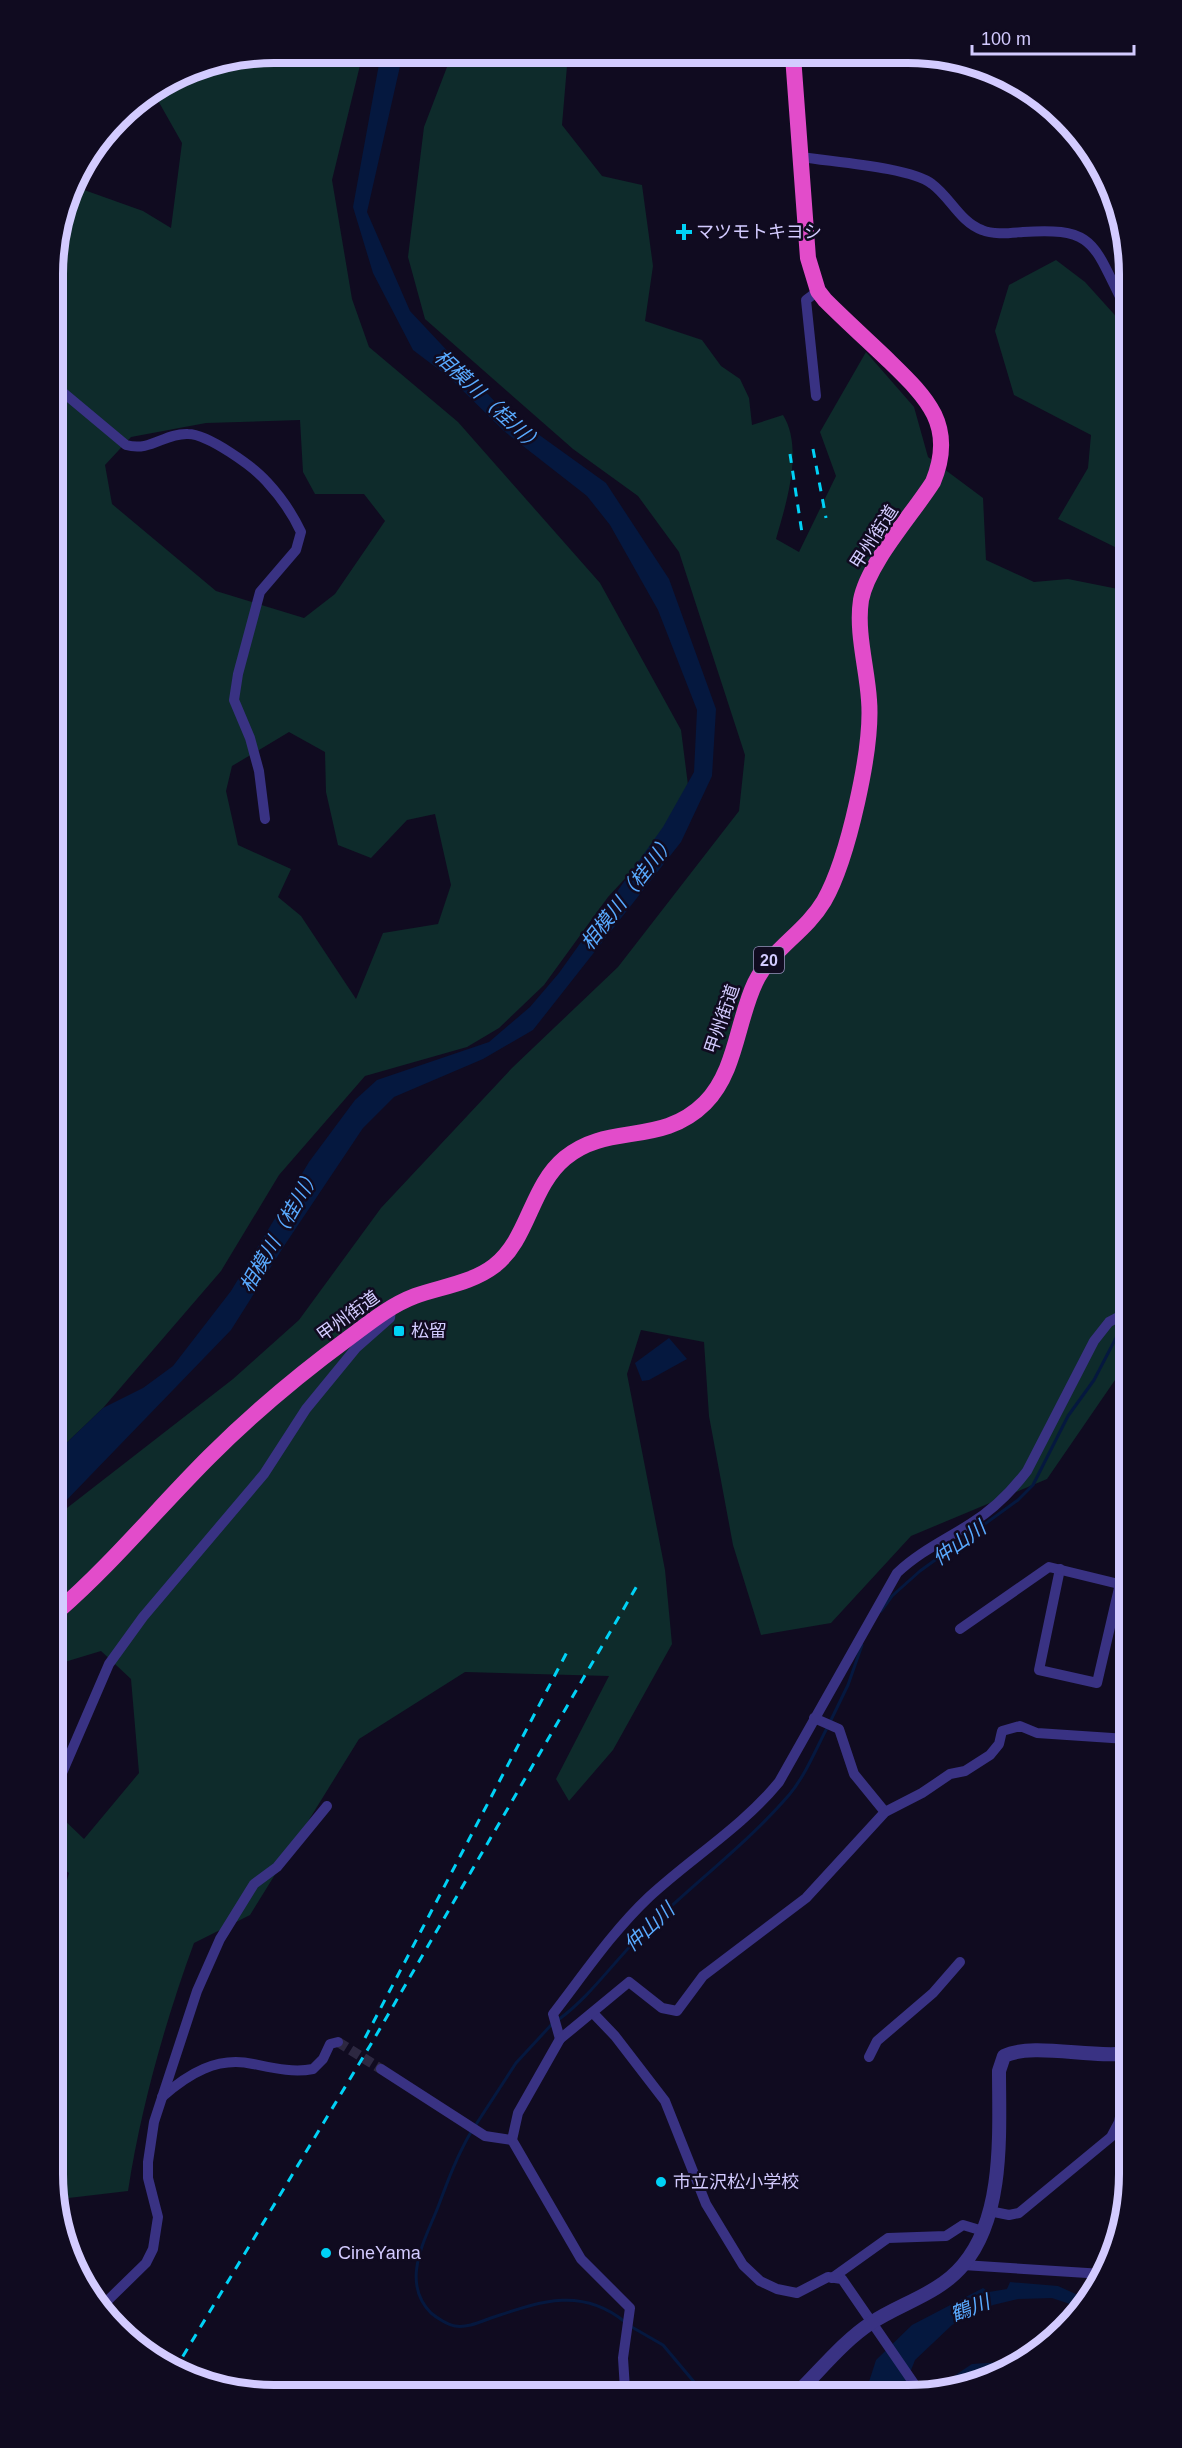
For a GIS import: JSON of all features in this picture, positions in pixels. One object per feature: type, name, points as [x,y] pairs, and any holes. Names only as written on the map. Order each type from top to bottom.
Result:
[{"type":"highway","name":"甲州街道","points":[[63,1606],[247,1421],[347,1339],[391,1308],[412,1297],[491,1269],[512,1247],[542,1184],[557,1165],[575,1150],[604,1138],[663,1130],[683,1121],[708,1100],[729,1063],[753,987],[762,970],[774,954],[810,920],[830,888],[839,866],[868,747],[870,701],[861,624],[861,600],[873,569],[933,482],[942,450],[938,420],[925,396],[818,291],[808,258],[794,63]]},
{"type":"street","points":[[802,158],[912,174],[930,182],[968,223],[982,231],[998,233],[1052,230],[1070,232],[1096,247],[1119,295]]},
{"type":"street","points":[[816,396],[807,300],[818,291]]},
{"type":"street","points":[[63,392],[126,445],[139,449],[176,435],[190,433],[208,440],[267,482],[301,532],[296,550],[260,592],[243,653],[234,700],[250,738],[259,771],[265,819]]},
{"type":"street","points":[[63,1769],[109,1664],[143,1617],[264,1474],[306,1409],[356,1348],[390,1318],[391,1308]]},
{"type":"street","points":[[560,2039],[553,2014],[626,1920],[762,1802],[787,1771],[814,1718],[897,1573],[923,1551],[973,1523],[1013,1489],[1027,1471],[1094,1341],[1109,1322],[1119,1317]]},
{"type":"street","points":[[960,1629],[1049,1567],[1119,1584]]},
{"type":"street","points":[[1060,1569],[1039,1670],[1097,1683],[1119,1600]]},
{"type":"street","points":[[814,1718],[839,1729],[854,1774],[885,1812]]},
{"type":"street","points":[[625,2385],[623,2358],[630,2308],[581,2259],[512,2140],[518,2113],[560,2039],[629,1982],[662,2008],[677,2011],[703,1976],[730,1959],[806,1898],[885,1812],[922,1793],[950,1774],[965,1771],[990,1755],[999,1744],[1002,1731],[1020,1726],[1037,1733],[1119,1738]]},
{"type":"street","points":[[107,2301],[146,2263],[153,2248],[158,2217],[148,2178],[148,2162],[159,2100],[197,1991],[220,1939],[254,1884],[277,1867],[327,1806]]},
{"type":"street","points":[[869,2057],[877,2041],[933,1993],[960,1962]]},
{"type":"street","points":[[593,2013],[615,2036],[665,2101],[706,2204],[743,2265],[760,2281],[777,2289],[797,2293],[828,2277],[842,2279],[915,2385]]},
{"type":"street","points":[[159,2100],[194,2073],[226,2063],[240,2061],[283,2070],[313,2069],[323,2059],[330,2044],[338,2042]]},
{"type":"street","points":[[806,2385],[875,2329],[936,2288],[963,2265],[983,2231],[989,2211],[999,2153],[999,2071],[1004,2056],[1021,2051],[1110,2056],[1119,2054]]},
{"type":"street","points":[[381,2069],[485,2136],[512,2140]]},
{"type":"street","points":[[989,2211],[1009,2215],[1018,2213],[1111,2137],[1119,2122]]},
{"type":"street","points":[[832,2278],[888,2238],[946,2236],[963,2225],[983,2231]]},
{"type":"street","points":[[963,2265],[1094,2273]]},
{"type":"green space","points":[[260,63],[361,63],[332,180],[352,299],[369,347],[458,422],[600,583],[681,730],[688,785],[668,832],[608,897],[544,985],[499,1028],[467,1047],[365,1076],[279,1175],[221,1271],[103,1408],[63,1446],[63,260],[70,220],[81,189],[143,211],[171,228],[182,143],[157,99],[193,79],[220,70]],"holes":[[[300,420],[303,472],[315,494],[364,494],[385,521],[335,594],[304,618],[216,591],[112,504],[105,465],[131,437],[206,423]],[[289,732],[325,752],[326,792],[338,845],[371,858],[407,820],[435,814],[451,885],[438,924],[383,933],[356,999],[301,916],[278,897],[291,869],[238,845],[226,791],[232,766]]]},
{"type":"green space","points":[[449,63],[567,63],[562,125],[602,176],[642,185],[653,266],[645,321],[702,340],[721,366],[740,379],[749,398],[752,425],[783,415],[789,429],[793,460],[788,493],[776,539],[799,552],[836,476],[820,432],[866,352],[914,407],[928,457],[983,498],[986,560],[1034,582],[1068,579],[1119,589],[1119,1374],[1047,1479],[911,1536],[831,1623],[761,1635],[733,1545],[709,1416],[704,1342],[641,1330],[627,1374],[665,1570],[672,1644],[613,1750],[569,1801],[556,1779],[609,1676],[465,1672],[359,1739],[250,1915],[194,1943],[155,2065],[133,2159],[128,2191],[65,2198],[63,1894],[69,1873],[63,1869],[63,1819],[84,1839],[139,1773],[131,1679],[101,1651],[63,1662],[63,1511],[233,1379],[299,1320],[381,1208],[512,1068],[618,967],[739,811],[745,755],[679,552],[638,496],[573,449],[425,319],[408,257],[424,127]]},
{"type":"green space","points":[[1056,260],[1085,282],[1119,320],[1119,549],[1058,519],[1088,468],[1091,435],[1014,395],[995,331],[1009,285]]},
{"type":"water","name":"相模川（桂川）","points":[[379,63],[401,63],[367,212],[410,311],[499,406],[606,483],[669,579],[716,709],[712,776],[681,842],[533,1030],[483,1059],[394,1097],[363,1128],[231,1330],[63,1504],[63,1446],[103,1408],[143,1388],[173,1366],[231,1291],[309,1162],[355,1100],[377,1080],[489,1042],[530,1007],[559,973],[663,827],[694,772],[697,710],[658,610],[610,525],[587,496],[504,431],[450,378],[413,350],[373,273],[353,207]]},
{"type":"water","points":[[669,1338],[687,1359],[649,1380],[642,1381],[635,1363]]},
{"type":"water","name":"鶴川","points":[[1010,2282],[1058,2286],[1080,2296],[1071,2308],[1070,2304],[1052,2298],[1018,2299],[993,2305],[952,2325],[915,2360],[905,2385],[868,2385],[876,2360],[912,2325],[983,2288],[989,2292],[1007,2289]]},
{"type":"water","points":[[1003,2362],[967,2377],[946,2381],[972,2364]]},
{"type":"waterway","name":"仲山川","points":[[881,1611],[892,1596],[920,1571],[1018,1500],[1033,1485],[1068,1416],[1094,1380],[1119,1335]]},
{"type":"waterway","name":"仲山川","points":[[830,1722],[848,1685],[862,1645]]},
{"type":"waterway","name":"仲山川","points":[[558,2020],[592,1989],[632,1944],[661,1916],[772,1814],[800,1780],[827,1728]]},
{"type":"waterway","name":"仲山川","points":[[475,2126],[516,2063],[552,2024]]},
{"type":"waterway","name":"仲山川","points":[[471,2132],[449,2178],[418,2261],[417,2288],[422,2301],[431,2313],[449,2324],[464,2326],[526,2307],[559,2300],[592,2304],[609,2311],[625,2322]]},
{"type":"waterway","name":"仲山川","points":[[630,2326],[663,2345],[697,2385]]},
{"type":"tunnel","points":[[338,2042],[381,2069]]},
{"type":"railway","points":[[813,449],[826,518]]},
{"type":"railway","points":[[790,454],[802,533]]},
{"type":"railway","points":[[179,2362],[374,2039],[638,1584]]},
{"type":"railway","points":[[365,2038],[567,1652]]},
{"type":"place","name":"マツモトキヨシ","points":[[684,232]]},
{"type":"place","name":"松留","points":[[399,1331]]},
{"type":"place","name":"市立沢松小学校","points":[[661,2182]]},
{"type":"place","name":"CineYama","points":[[326,2253]]}]
